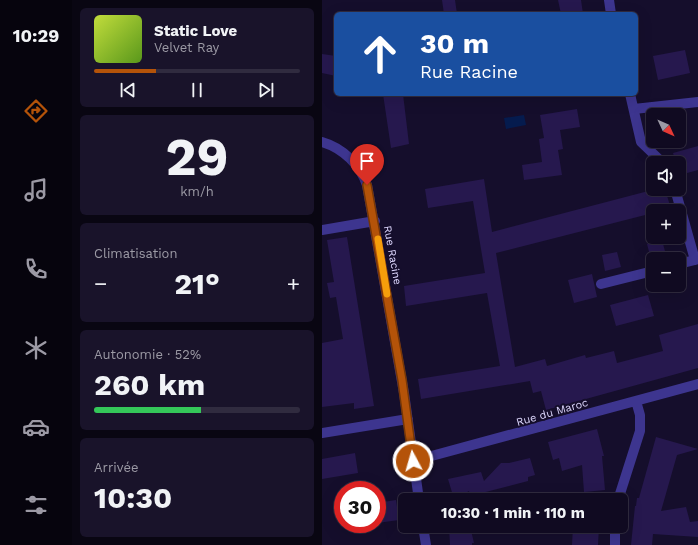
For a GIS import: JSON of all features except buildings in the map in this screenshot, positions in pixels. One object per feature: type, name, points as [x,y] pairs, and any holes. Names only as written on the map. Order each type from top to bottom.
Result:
[{"type":"street","points":[[609,0],[611,12]]},
{"type":"street","points":[[631,96],[641,142],[656,156]]},
{"type":"street","points":[[634,109],[698,102]]},
{"type":"street","name":"Rue Racine","points":[[322,142],[338,149],[359,168],[367,185],[375,221],[404,393],[418,493]]},
{"type":"street","points":[[677,196],[696,260],[686,262]]},
{"type":"street","points":[[322,230],[375,221]]},
{"type":"street","points":[[601,284],[646,273]]},
{"type":"street","name":"Rue du Maroc","points":[[413,461],[698,384]]},
{"type":"street","points":[[620,493],[640,431],[640,415],[636,401]]},
{"type":"street","points":[[322,433],[408,419]]},
{"type":"street","points":[[424,533],[426,545]]},
{"type":"street","points":[[615,533],[615,545]]},
{"type":"water","points":[[524,115],[526,125],[506,129],[504,118]]},
{"type":"slow traffic","points":[[378,239],[387,294]]},
{"type":"route","points":[[367,185],[375,221],[402,380],[413,461]]}]
